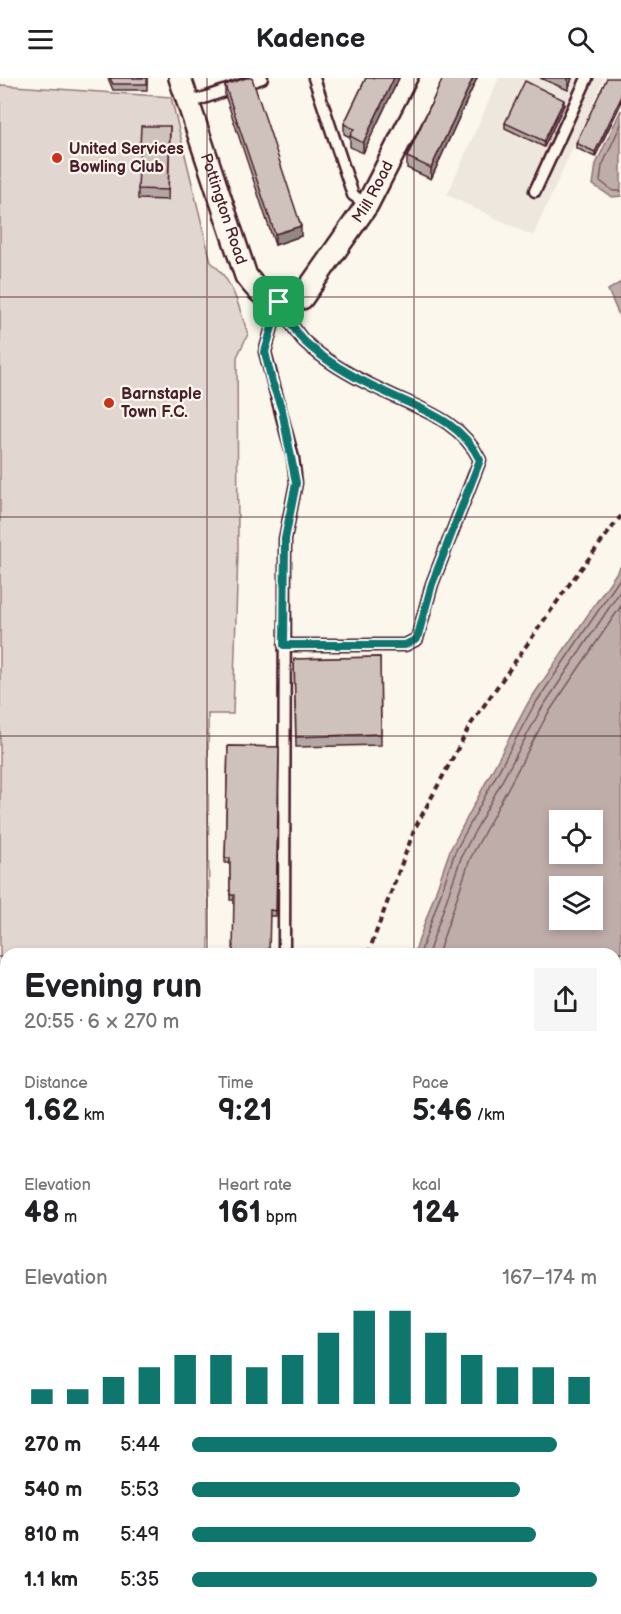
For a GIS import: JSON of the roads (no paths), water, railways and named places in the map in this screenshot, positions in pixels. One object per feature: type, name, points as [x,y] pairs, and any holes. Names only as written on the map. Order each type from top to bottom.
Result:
[{"type":"street","name":"Pottington Road","points":[[180,78],[246,276],[263,297],[279,302]]},
{"type":"street","name":"Mill Road","points":[[279,302],[302,298],[367,205],[432,78]]},
{"type":"lane","points":[[189,103],[262,78]]},
{"type":"lane","points":[[314,78],[353,195],[367,205]]},
{"type":"lane","points":[[535,191],[587,78]]},
{"type":"lane","points":[[279,302],[265,352],[289,439],[296,483],[285,539],[284,948]]},
{"type":"lane","points":[[279,302],[303,340],[381,391],[430,410],[463,435],[480,460],[436,573],[417,639],[405,645],[284,645]]},
{"type":"water","points":[[621,110],[621,196],[612,197],[593,185],[596,164]]},
{"type":"water","points":[[621,282],[621,320],[608,290]]},
{"type":"water","points":[[621,566],[621,948],[416,948],[450,850],[528,703]]},
{"type":"place","name":"United Services Bowling Club","points":[[57,158]]},
{"type":"place","name":"Barnstaple Town F.C.","points":[[109,403]]}]
